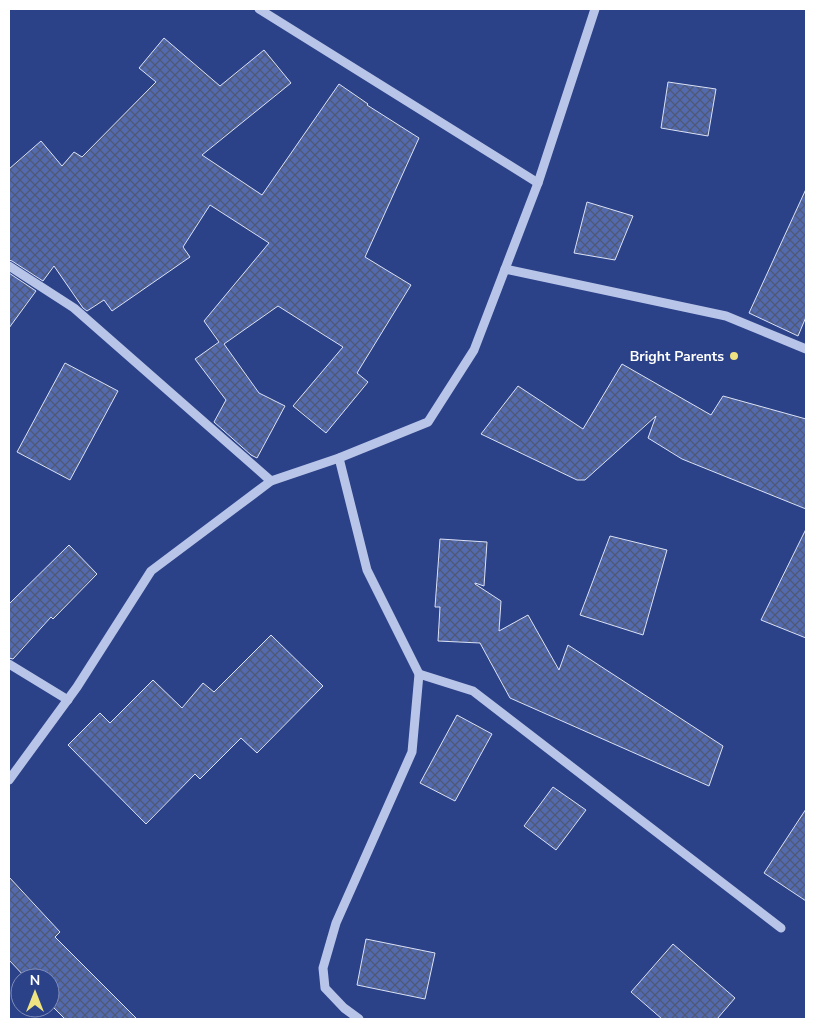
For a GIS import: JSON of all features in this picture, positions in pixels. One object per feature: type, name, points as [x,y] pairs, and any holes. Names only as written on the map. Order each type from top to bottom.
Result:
[{"type":"street","points":[[259,9],[538,184]]},
{"type":"street","points":[[9,780],[68,700],[151,571],[272,481],[339,458],[428,422],[474,350],[538,184],[596,9]]},
{"type":"street","points":[[9,266],[74,308],[272,481]]},
{"type":"street","points":[[505,269],[726,316],[806,349]]},
{"type":"street","points":[[339,458],[368,570],[419,674],[412,752],[336,923],[323,968],[324,988],[344,1008],[359,1019]]},
{"type":"street","points":[[9,664],[68,700]]},
{"type":"street","points":[[419,674],[473,691],[781,928]]},
{"type":"building","points":[[164,38],[220,86],[264,50],[291,83],[202,155],[262,195],[339,84],[367,105],[419,138],[365,257],[411,285],[357,373],[368,382],[326,433],[293,406],[343,347],[278,306],[224,344],[259,393],[285,406],[257,458],[251,455],[214,422],[226,400],[195,359],[219,342],[204,321],[269,243],[210,205],[183,247],[190,257],[112,311],[104,300],[87,311],[83,308],[54,266],[43,281],[9,260],[9,169],[41,141],[62,166],[74,152],[82,157],[156,82],[139,68]]},
{"type":"building","points":[[668,82],[716,89],[708,136],[661,128]]},
{"type":"building","points":[[806,189],[806,317],[798,336],[749,313]]},
{"type":"building","points":[[587,202],[633,216],[615,260],[574,253]]},
{"type":"building","points":[[9,273],[36,291],[9,328]]},
{"type":"building","points":[[65,363],[118,391],[70,480],[17,452]]},
{"type":"building","points":[[622,364],[711,415],[723,396],[806,419],[806,509],[682,459],[648,438],[656,416],[585,480],[577,480],[481,434],[518,386],[583,429]]},
{"type":"building","points":[[806,529],[806,638],[761,620]]},
{"type":"building","points":[[610,536],[667,550],[643,635],[580,615]]},
{"type":"building","points":[[440,539],[487,542],[484,586],[475,584],[501,601],[499,631],[528,615],[559,670],[568,645],[723,746],[709,786],[510,698],[480,643],[438,641],[440,607],[435,607]]},
{"type":"building","points":[[69,545],[97,574],[53,619],[51,617],[13,659],[9,658],[9,604]]},
{"type":"building","points":[[271,635],[323,686],[257,753],[241,738],[200,779],[195,774],[146,824],[68,745],[100,713],[110,723],[153,680],[182,708],[203,683],[214,692]]},
{"type":"building","points":[[457,715],[492,734],[455,801],[420,783]]},
{"type":"building","points":[[553,787],[586,810],[556,850],[524,826]]},
{"type":"building","points":[[806,809],[806,901],[764,873]]},
{"type":"building","points":[[9,877],[60,932],[55,937],[137,1019],[65,1019],[60,1014],[60,968],[17,968],[9,960]]},
{"type":"building","points":[[366,939],[435,953],[425,999],[357,985]]},
{"type":"building","points":[[673,944],[735,998],[717,1019],[662,1019],[631,992]]},
{"type":"place","name":"Bright Parents","points":[[734,356]]}]
